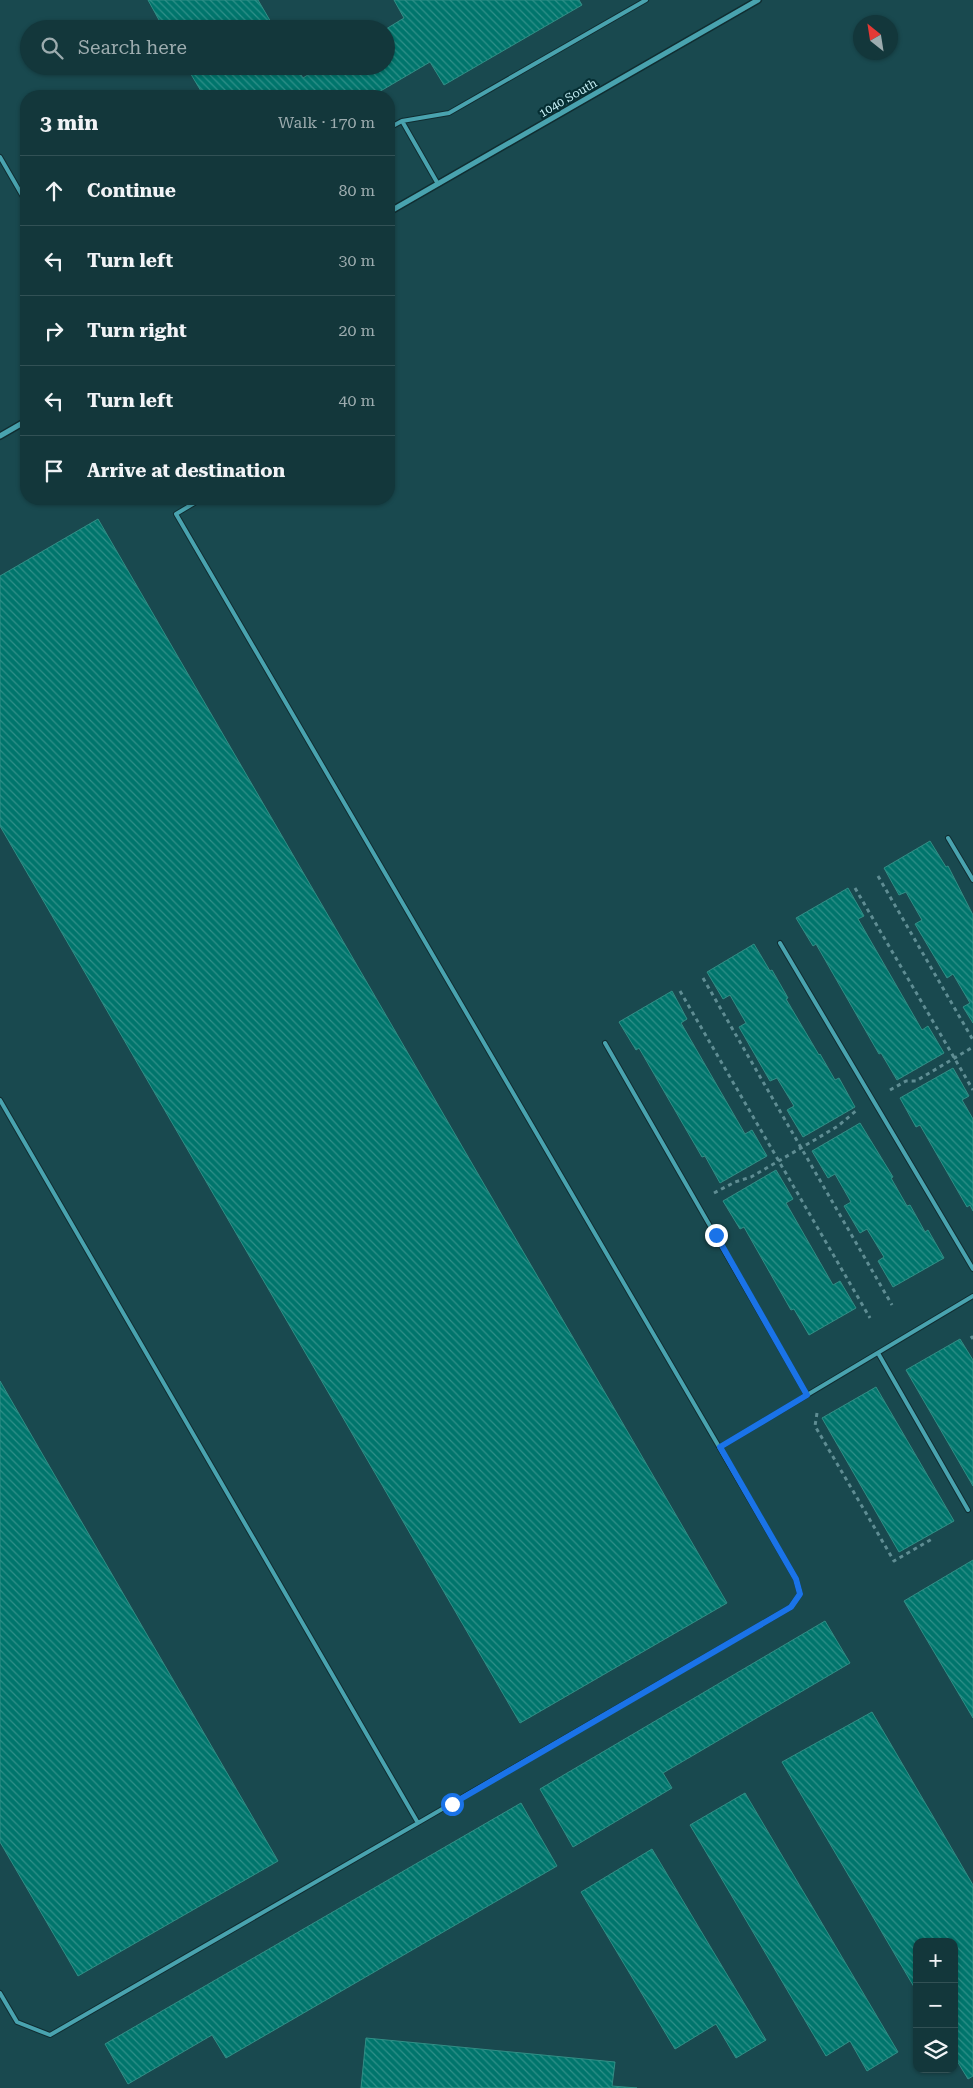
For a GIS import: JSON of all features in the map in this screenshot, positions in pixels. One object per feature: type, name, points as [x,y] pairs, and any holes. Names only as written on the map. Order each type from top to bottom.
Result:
[{"type":"street","name":"1040 South","points":[[395,209],[758,0]]},
{"type":"street","points":[[0,436],[20,424]]},
{"type":"lane","points":[[395,125],[402,121],[448,113],[646,0]]},
{"type":"lane","points":[[402,121],[438,184]]},
{"type":"lane","points":[[0,157],[20,192]]},
{"type":"lane","points":[[0,1993],[17,2022],[50,2036],[791,1607],[800,1594],[796,1579],[720,1447],[176,514],[191,505]]},
{"type":"lane","points":[[948,838],[973,880]]},
{"type":"lane","points":[[780,943],[973,1270]]},
{"type":"lane","points":[[605,1043],[807,1395]]},
{"type":"lane","points":[[0,1100],[418,1823]]},
{"type":"lane","points":[[720,1447],[973,1296]]},
{"type":"lane","points":[[878,1352],[968,1510]]},
{"type":"path","points":[[878,876],[973,1040]]},
{"type":"path","points":[[855,888],[973,1090]]},
{"type":"path","points":[[702,978],[892,1305]]},
{"type":"path","points":[[680,991],[870,1318]]},
{"type":"path","points":[[697,1203],[735,1182],[752,1177],[838,1126],[845,1118],[873,1100],[906,1081],[916,1081],[973,1047]]},
{"type":"path","points":[[817,1412],[815,1426],[894,1562],[932,1539]]},
{"type":"building","points":[[148,0],[258,0],[270,20],[159,20]]},
{"type":"building","points":[[394,0],[579,0],[582,5],[444,85],[430,62],[382,90],[200,90],[191,75],[301,75],[303,78],[308,75],[395,75],[395,24],[404,18]]},
{"type":"building","points":[[98,519],[727,1603],[520,1723],[0,826],[0,576]]},
{"type":"building","points":[[930,841],[946,867],[948,866],[973,915],[973,1023],[963,1007],[970,1003],[953,974],[947,978],[915,924],[922,920],[906,892],[899,895],[884,868]]},
{"type":"building","points":[[848,888],[864,916],[858,919],[922,1030],[928,1026],[944,1053],[897,1080],[881,1053],[879,1054],[816,944],[813,946],[796,918]]},
{"type":"building","points":[[754,944],[770,971],[772,970],[788,998],[786,999],[819,1055],[835,1080],[839,1078],[855,1107],[803,1137],[787,1110],[794,1106],[777,1078],[770,1081],[739,1027],[746,1023],[730,995],[723,999],[707,972]]},
{"type":"building","points":[[672,991],[687,1019],[681,1023],[745,1134],[752,1130],[767,1156],[720,1183],[705,1156],[702,1157],[639,1048],[636,1050],[619,1022]]},
{"type":"building","points":[[953,1068],[969,1096],[962,1100],[973,1119],[973,1211],[970,1205],[967,1207],[920,1125],[916,1127],[900,1098]]},
{"type":"building","points":[[860,1123],[893,1177],[891,1178],[907,1206],[910,1205],[925,1232],[928,1230],[944,1258],[893,1287],[878,1261],[884,1257],[867,1229],[860,1233],[844,1206],[851,1202],[835,1174],[828,1178],[812,1151]]},
{"type":"building","points":[[776,1170],[793,1199],[786,1203],[833,1285],[840,1281],[856,1308],[809,1335],[794,1309],[791,1310],[744,1227],[740,1229],[723,1201]]},
{"type":"building","points":[[960,1339],[973,1360],[973,1486],[906,1370]]},
{"type":"building","points":[[0,1381],[278,1861],[78,1976],[0,1842]]},
{"type":"building","points":[[876,1387],[954,1521],[899,1552],[822,1418]]},
{"type":"building","points":[[973,1560],[973,1718],[904,1601]]},
{"type":"building","points":[[825,1621],[850,1663],[663,1773],[672,1788],[573,1847],[540,1789]]},
{"type":"building","points":[[872,1712],[973,1885],[973,2076],[968,2079],[958,2063],[958,1938],[913,1938],[913,1985],[782,1762]]},
{"type":"building","points":[[745,1793],[898,2052],[867,2071],[850,2041],[826,2056],[690,1825]]},
{"type":"building","points":[[521,1803],[557,1866],[226,2058],[212,2035],[128,2084],[105,2044]]},
{"type":"building","points":[[652,1849],[766,2040],[736,2058],[716,2024],[675,2049],[581,1892]]},
{"type":"building","points":[[366,2038],[615,2062],[612,2086],[637,2088],[361,2088]]},
{"type":"route","points":[[452,1804],[791,1607],[800,1594],[796,1579],[720,1447],[807,1395],[716,1235]]}]
